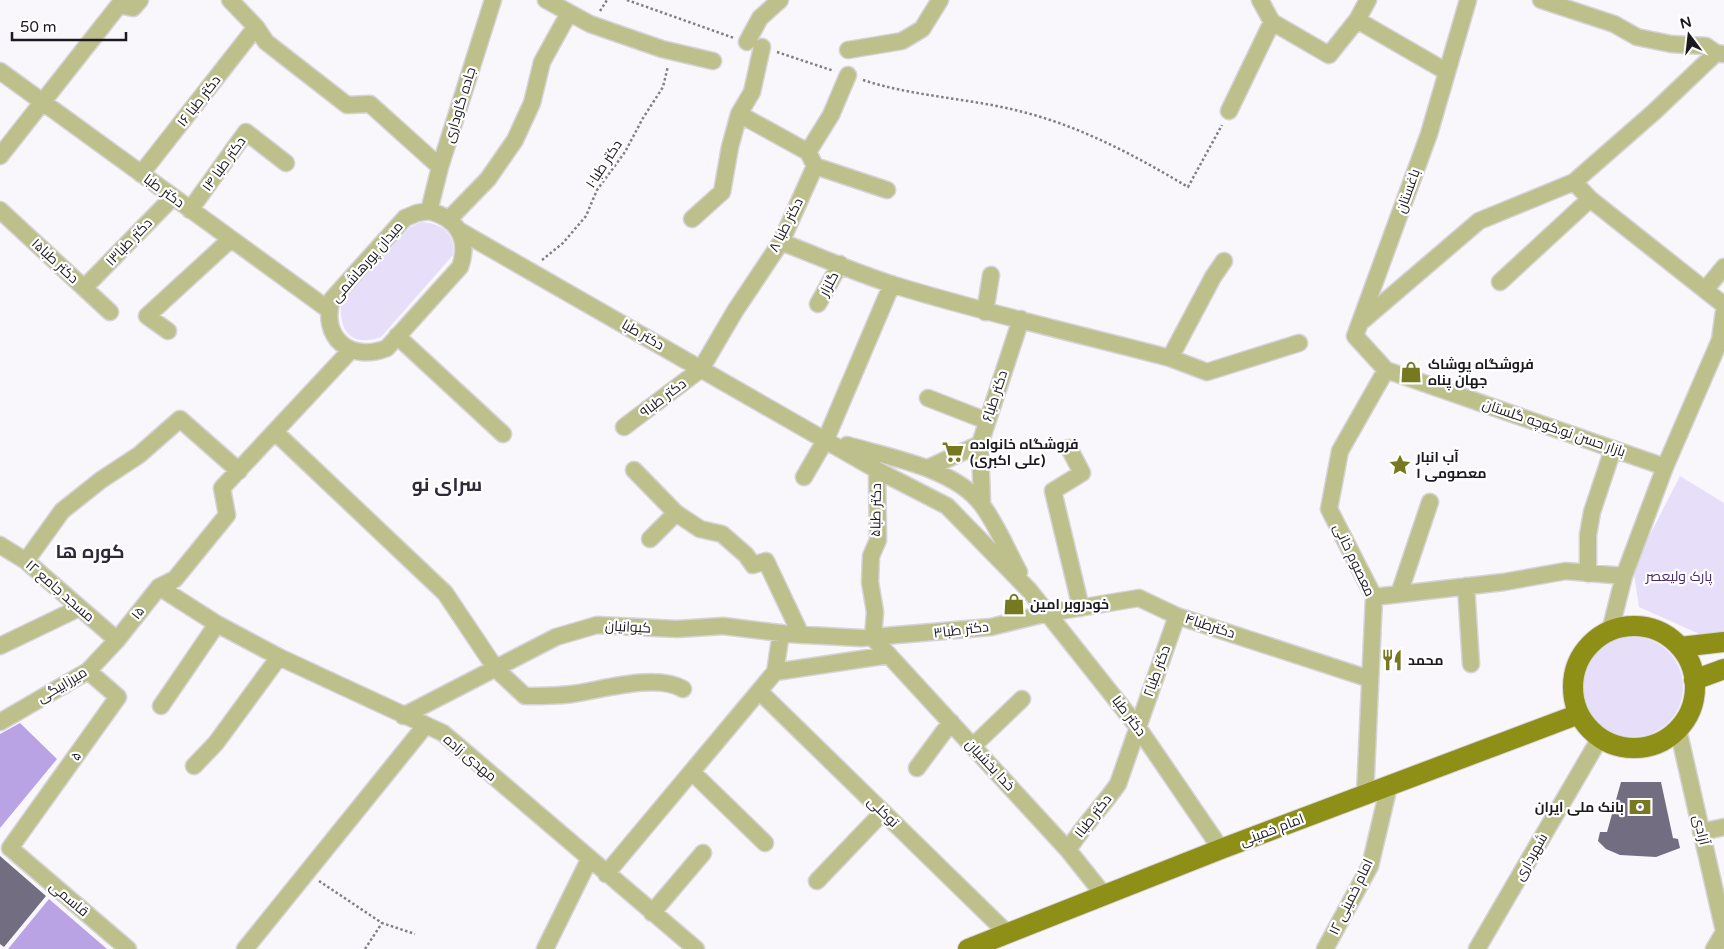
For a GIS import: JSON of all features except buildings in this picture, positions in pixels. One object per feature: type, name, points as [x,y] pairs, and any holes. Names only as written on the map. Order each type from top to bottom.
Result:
[{"type":"main road","points":[[1629,626],[1648,627],[1665,635],[1680,647],[1690,662],[1694,680],[1694,698],[1688,715],[1678,729],[1661,742],[1640,748],[1620,746],[1600,738],[1588,728],[1579,714],[1573,695],[1574,674],[1582,655],[1594,640],[1610,631],[1629,626]]},
{"type":"main road","points":[[1680,647],[1724,642]]},
{"type":"main road","points":[[1694,680],[1724,669]]},
{"type":"main road","name":"امام خمینی","points":[[968,949],[1221,849],[1579,714]]},
{"type":"street","points":[[0,156],[119,5],[133,8],[140,0]]},
{"type":"street","points":[[230,0],[256,27],[266,42],[348,105],[370,104],[440,167]]},
{"type":"street","name":"جاده گاوداری","points":[[429,211],[440,167],[493,0]]},
{"type":"street","points":[[546,0],[590,24],[671,51],[713,61]]},
{"type":"street","points":[[692,219],[722,192],[730,147],[739,114],[752,92],[754,44],[760,18],[780,0]]},
{"type":"street","points":[[848,50],[902,41],[922,29],[940,0]]},
{"type":"street","points":[[1260,0],[1272,22],[1329,55],[1357,20],[1368,0]]},
{"type":"street","name":"باغستان","points":[[1359,324],[1429,134],[1468,0]]},
{"type":"street","points":[[1386,370],[1355,336],[1359,324],[1479,221],[1574,182],[1720,54],[1706,46],[1671,44],[1637,37],[1614,24],[1541,0]]},
{"type":"street","points":[[454,225],[515,140],[532,103],[542,62],[570,13]]},
{"type":"street","points":[[1357,20],[1447,72]]},
{"type":"street","points":[[1229,111],[1272,22]]},
{"type":"street","name":"دکتر طبا ۱۶","points":[[141,174],[256,27]]},
{"type":"street","name":"دکتر طبا","points":[[0,71],[329,310]]},
{"type":"street","name":"دکتر طبا ۸","points":[[701,369],[763,266],[781,242],[812,159],[848,75]]},
{"type":"street","points":[[739,114],[812,159],[887,190]]},
{"type":"street","name":"دکتر طبا ۱۴","points":[[190,210],[246,132],[286,163]]},
{"type":"street","points":[[1574,182],[1590,199],[1724,305]]},
{"type":"street","name":"دکتر طبا۱۳","points":[[84,288],[173,197]]},
{"type":"street","points":[[1500,282],[1590,199]]},
{"type":"street","name":"دکتر طبا۱۵","points":[[0,210],[110,312]]},
{"type":"street","points":[[26,561],[62,511],[101,480],[139,455],[180,419],[239,471],[351,350],[363,353],[387,348],[460,267],[464,255],[464,242],[454,225],[441,214],[429,211]]},
{"type":"street","name":"میدان پورهاشمی","points":[[351,350],[341,344],[333,334],[329,323],[329,310],[332,299],[405,218],[429,211]]},
{"type":"street","name":"دکتر طبا","points":[[454,225],[877,470],[946,506],[1029,590],[1137,726],[1221,849]]},
{"type":"street","points":[[168,331],[147,316],[231,239]]},
{"type":"street","points":[[781,242],[892,284],[985,312],[1021,319],[1170,358],[1207,372],[1299,343]]},
{"type":"street","points":[[1170,358],[1213,277],[1224,261]]},
{"type":"street","name":"گلزار","points":[[818,304],[840,264]]},
{"type":"street","points":[[1705,290],[1724,267]]},
{"type":"street","points":[[985,312],[991,275]]},
{"type":"street","points":[[804,477],[826,439],[892,284]]},
{"type":"street","points":[[1610,631],[1624,576],[1665,466],[1720,340],[1724,311]]},
{"type":"street","name":"دکتر طبا۶","points":[[982,504],[980,444],[1021,319]]},
{"type":"street","points":[[397,336],[503,434]]},
{"type":"street","name":"دکتر طبا۹","points":[[624,427],[701,369]]},
{"type":"street","name":"بازار حسن نو،کوچه گلستان","points":[[1386,370],[1665,466]]},
{"type":"street","name":"معصوم خانی","points":[[1365,795],[1374,597],[1329,508],[1340,451],[1386,370]]},
{"type":"street","points":[[928,398],[987,421]]},
{"type":"street","points":[[275,432],[445,593],[496,670],[525,696],[571,694],[624,686],[658,684],[674,684],[683,689]]},
{"type":"street","name":"دکتر طبا","points":[[826,439],[928,468],[958,483],[982,504],[1029,590]]},
{"type":"street","points":[[928,468],[980,444]]},
{"type":"street","points":[[1069,448],[1082,473],[1053,491],[1081,608]]},
{"type":"street","points":[[1588,574],[1588,535],[1592,512],[1613,448]]},
{"type":"street","points":[[634,470],[676,513],[700,529],[722,534],[746,555],[753,565],[766,561],[801,635]]},
{"type":"street","name":"دکتر طبا۵","points":[[873,638],[875,612],[870,582],[871,556],[878,540],[877,470]]},
{"type":"street","name":"۱۵","points":[[117,640],[159,587],[175,579],[227,514],[222,488],[239,471]]},
{"type":"street","points":[[946,506],[958,483]]},
{"type":"street","points":[[1399,594],[1430,502]]},
{"type":"street","points":[[650,539],[676,513]]},
{"type":"street","name":"مسجد جامع ۱۲","points":[[0,545],[26,561],[117,640]]},
{"type":"street","points":[[1374,597],[1566,571],[1624,576]]},
{"type":"street","points":[[1466,586],[1471,664]]},
{"type":"street","name":"مهدی زاده","points":[[159,587],[218,624],[279,657],[443,734],[696,949]]},
{"type":"street","name":"دکترطبا۴","points":[[1048,614],[1139,598],[1177,616],[1370,679]]},
{"type":"street","points":[[0,646],[78,608]]},
{"type":"street","name":"دکتر طبا۳","points":[[873,638],[991,627],[1048,614]]},
{"type":"street","name":"دکتر طبا۲","points":[[1137,726],[1177,616]]},
{"type":"street","points":[[162,706],[218,624]]},
{"type":"street","name":"کیوانیان","points":[[403,716],[496,670],[556,637],[597,625],[677,629],[722,626],[801,635],[873,638]]},
{"type":"street","points":[[606,874],[775,672],[781,633]]},
{"type":"street","name":"خدا بخشیان","points":[[873,638],[1068,850],[1104,895]]},
{"type":"street","name":"میرزابیگی","points":[[0,722],[88,671],[117,640]]},
{"type":"street","points":[[775,672],[889,655]]},
{"type":"street","points":[[194,766],[216,743],[279,657]]},
{"type":"street","name":"۵","points":[[10,848],[118,697],[88,671]]},
{"type":"street","name":"توکلی","points":[[759,691],[1007,933]]},
{"type":"street","points":[[973,746],[1022,699]]},
{"type":"street","points":[[917,768],[951,722]]},
{"type":"street","points":[[245,949],[425,726]]},
{"type":"street","name":"دکتر طبا۱","points":[[1068,850],[1082,827],[1102,807],[1118,784],[1137,726]]},
{"type":"street","name":"آزادی","points":[[1678,729],[1724,931]]},
{"type":"street","name":"شهرداری","points":[[1477,949],[1600,738]]},
{"type":"street","points":[[692,772],[765,843]]},
{"type":"street","name":"امام خمینی ۱۲","points":[[1325,949],[1370,866],[1389,786]]},
{"type":"street","points":[[817,881],[883,812]]},
{"type":"street","points":[[1701,832],[1724,827]]},
{"type":"street","name":"قاسمی","points":[[10,848],[128,949]]},
{"type":"street","points":[[652,913],[703,853]]},
{"type":"street","points":[[545,949],[589,860]]},
{"type":"street","points":[[1714,949],[1724,931]]},
{"type":"path","points":[[627,0],[897,91],[935,95],[1024,112],[1095,136],[1188,187],[1229,111]]},
{"type":"path","name":"دکتر طبا۱۰","points":[[529,270],[563,243],[586,216],[597,190],[625,152],[643,118],[663,87],[671,51]]},
{"type":"path","points":[[306,872],[382,923],[415,934]]},
{"type":"path","points":[[365,949],[382,923]]},
{"type":"green space","points":[[421,222],[435,224],[446,231],[452,241],[453,255],[381,337],[371,340],[355,339],[345,330],[342,322],[341,303],[410,227]]},
{"type":"green space","name":"پارک ولیعصر","points":[[1680,476],[1724,503],[1724,637],[1715,641],[1639,607],[1633,568]]},
{"type":"green space","points":[[1633,637],[1643,638],[1661,645],[1675,659],[1682,677],[1682,697],[1675,715],[1661,729],[1643,736],[1633,737],[1623,736],[1605,729],[1591,715],[1584,697],[1583,687],[1584,677],[1591,659],[1605,645],[1623,638]]},
{"type":"shaded area","points":[[20,723],[57,759],[0,828],[0,734]]},
{"type":"shaded area","points":[[49,899],[107,949],[8,949]]},
{"type":"place","name":"فروشگاه پوشاک جهان پناه","points":[[1411,372]]},
{"type":"place","name":"فروشگاه خانواده (علی اکبری)","points":[[953,452]]},
{"type":"place","name":"آب انبار معصومی ۱","points":[[1400,465]]},
{"type":"place","name":"خودروبر امین","points":[[1014,604]]},
{"type":"place","name":"محمد","points":[[1392,660]]},
{"type":"place","name":"بانک ملی ایران","points":[[1640,807]]},
{"type":"district","name":"سرای نو","points":[[447,485]]},
{"type":"district","name":"کوره ها","points":[[90,552]]}]
